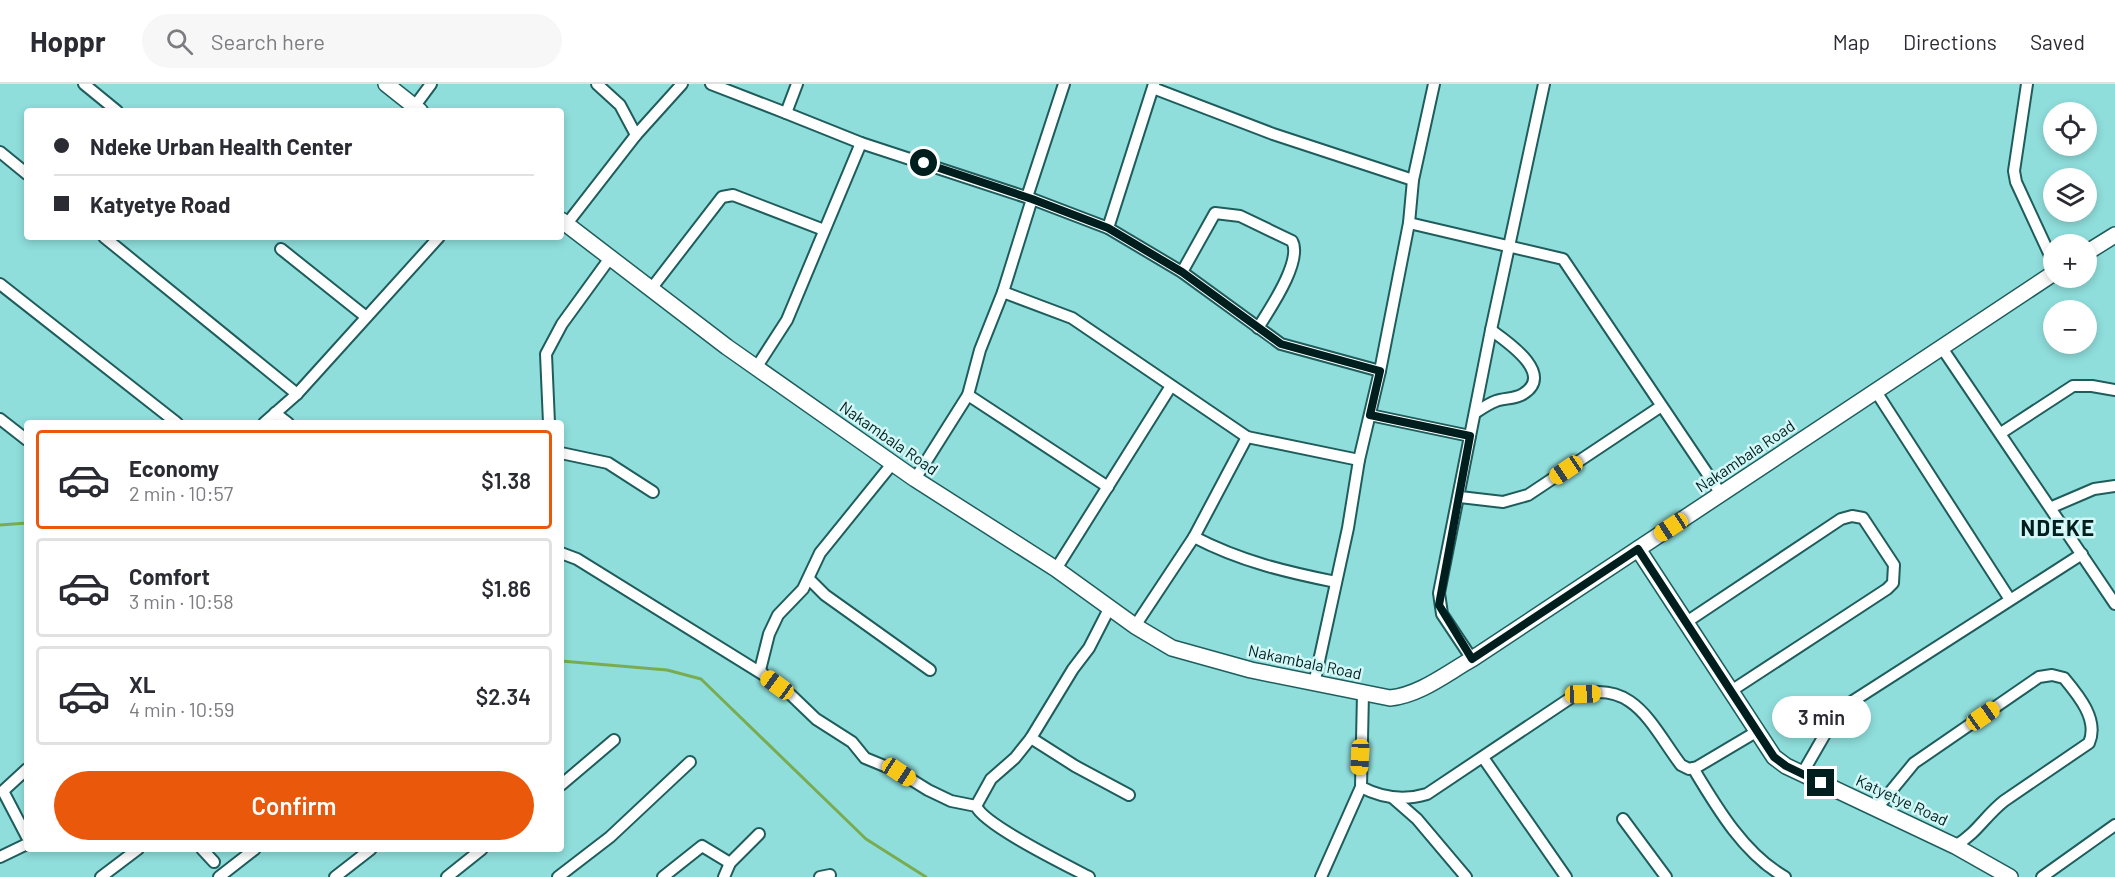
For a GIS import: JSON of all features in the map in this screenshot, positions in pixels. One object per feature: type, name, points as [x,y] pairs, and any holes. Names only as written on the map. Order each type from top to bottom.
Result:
[{"type":"main road","points":[[386,84],[416,108]]},
{"type":"main road","name":"Nakambala Road","points":[[564,222],[756,368],[892,464],[1056,569],[1135,626],[1172,648],[1209,660],[1314,684],[1390,698],[1404,696],[1472,659],[2043,280]]},
{"type":"main road","points":[[2097,246],[2115,235]]},
{"type":"main road","name":"Katyetye Road","points":[[1638,549],[1688,621],[1756,732],[1774,757],[1802,774],[1955,846],[2010,877]]},
{"type":"street","points":[[84,84],[113,108]]},
{"type":"street","points":[[418,108],[431,84]]},
{"type":"street","points":[[597,84],[620,105],[636,135]]},
{"type":"street","points":[[564,222],[636,135],[682,84]]},
{"type":"street","points":[[711,84],[861,143],[1030,198],[1108,228],[1182,272],[1281,344],[1380,371]]},
{"type":"street","points":[[786,113],[797,84]]},
{"type":"street","points":[[915,479],[968,395],[980,350],[1003,292],[1064,84]]},
{"type":"street","points":[[1314,684],[1359,460],[1380,371],[1409,223],[1413,180],[1434,84]]},
{"type":"street","points":[[1472,659],[1439,605],[1491,330],[1511,247],[1544,84]]},
{"type":"street","points":[[2027,84],[2014,171],[2016,182],[2043,240]]},
{"type":"street","points":[[1108,228],[1154,86],[1273,134],[1413,180]]},
{"type":"street","points":[[756,368],[787,320],[861,143]]},
{"type":"street","points":[[0,152],[24,172]]},
{"type":"street","points":[[651,290],[722,197],[732,195],[824,230]]},
{"type":"street","points":[[1182,272],[1215,213],[1240,216],[1292,240],[1295,250],[1286,279],[1258,328]]},
{"type":"street","points":[[1409,223],[1563,259],[1660,407],[1721,494]]},
{"type":"street","points":[[108,240],[297,394]]},
{"type":"street","points":[[267,420],[297,394],[365,316],[436,240]]},
{"type":"street","points":[[281,249],[365,316]]},
{"type":"street","points":[[549,420],[546,354],[562,324],[610,258]]},
{"type":"street","points":[[0,284],[173,420]]},
{"type":"street","points":[[1003,292],[1072,318],[1247,437],[1359,460]]},
{"type":"street","points":[[1475,413],[1494,402],[1522,395],[1530,387],[1533,375],[1529,361],[1491,330]]},
{"type":"street","points":[[1942,348],[2114,600]]},
{"type":"street","points":[[1056,569],[1171,386]]},
{"type":"street","points":[[2001,433],[2073,386],[2092,386],[2115,390]]},
{"type":"street","points":[[1875,390],[2009,598]]},
{"type":"street","points":[[968,395],[1108,487]]},
{"type":"street","points":[[1460,497],[1503,502],[1528,495],[1660,407]]},
{"type":"street","points":[[275,413],[284,420]]},
{"type":"street","points":[[1370,415],[1470,436]]},
{"type":"street","points":[[0,419],[24,438]]},
{"type":"street","points":[[1135,626],[1194,537],[1247,437]]},
{"type":"street","points":[[564,456],[608,463],[653,492]]},
{"type":"street","points":[[764,675],[760,670],[778,615],[803,589],[820,553],[892,464]]},
{"type":"street","points":[[2052,507],[2094,489],[2115,486]]},
{"type":"street","points":[[1688,621],[1841,519],[1852,516],[1863,518],[1894,565],[1893,583],[1887,589],[1731,691]]},
{"type":"street","points":[[1194,537],[1225,554],[1253,563],[1336,582]]},
{"type":"street","points":[[564,554],[597,571],[764,675],[791,695],[816,719],[852,742],[865,758],[883,768],[899,772],[951,801],[976,806]]},
{"type":"street","points":[[1802,774],[1836,715],[1853,700],[2009,598],[2082,554]]},
{"type":"street","points":[[808,579],[825,595],[930,670]]},
{"type":"street","points":[[1089,877],[999,827],[978,812],[976,806],[991,779],[1016,758],[1031,738],[1073,669],[1089,648],[1110,607]]},
{"type":"street","points":[[1877,808],[1902,774],[1927,753],[2039,677],[2052,675],[2064,678],[2093,722],[2093,734],[2089,743],[2004,801],[1992,811],[1973,835],[1955,846]]},
{"type":"street","points":[[1321,877],[1360,787],[1363,693]]},
{"type":"street","points":[[1360,787],[1393,798],[1415,798],[1427,794],[1484,759],[1572,698],[1583,694],[1603,693],[1622,696],[1635,702],[1681,765],[1693,768],[1734,831],[1774,874],[1785,877]]},
{"type":"street","points":[[1693,768],[1756,732]]},
{"type":"street","points":[[1031,738],[1075,766],[1129,795]]},
{"type":"street","points":[[564,782],[614,740]]},
{"type":"street","points":[[1484,759],[1566,877]]},
{"type":"street","points":[[558,877],[610,837],[690,762]]},
{"type":"street","points":[[24,772],[3,791],[24,831]]},
{"type":"street","points":[[1393,798],[1417,819],[1466,877]]},
{"type":"street","points":[[1623,819],[1666,877]]},
{"type":"street","points":[[2042,877],[2115,825]]},
{"type":"street","points":[[724,877],[730,863],[759,834]]},
{"type":"street","points":[[0,857],[24,845]]},
{"type":"street","points":[[663,877],[702,846],[730,863]]},
{"type":"street","points":[[101,877],[134,852]]},
{"type":"street","points":[[205,852],[214,862]]},
{"type":"street","points":[[219,877],[251,852]]},
{"type":"street","points":[[335,877],[367,852]]},
{"type":"street","points":[[447,877],[478,852]]},
{"type":"waterway","points":[[0,525],[24,523]]},
{"type":"waterway","points":[[564,661],[667,670],[701,679],[866,839],[926,877]]},
{"type":"district","name":"NDEKE","points":[[2058,528]]},
{"type":"route","points":[[924,163],[1032,199],[1108,228],[1182,272],[1281,344],[1380,371],[1370,415],[1470,436],[1460,497],[1439,593],[1439,605],[1442,614],[1472,659],[1638,549],[1688,621],[1756,732],[1774,757],[1786,766],[1821,783]]}]
